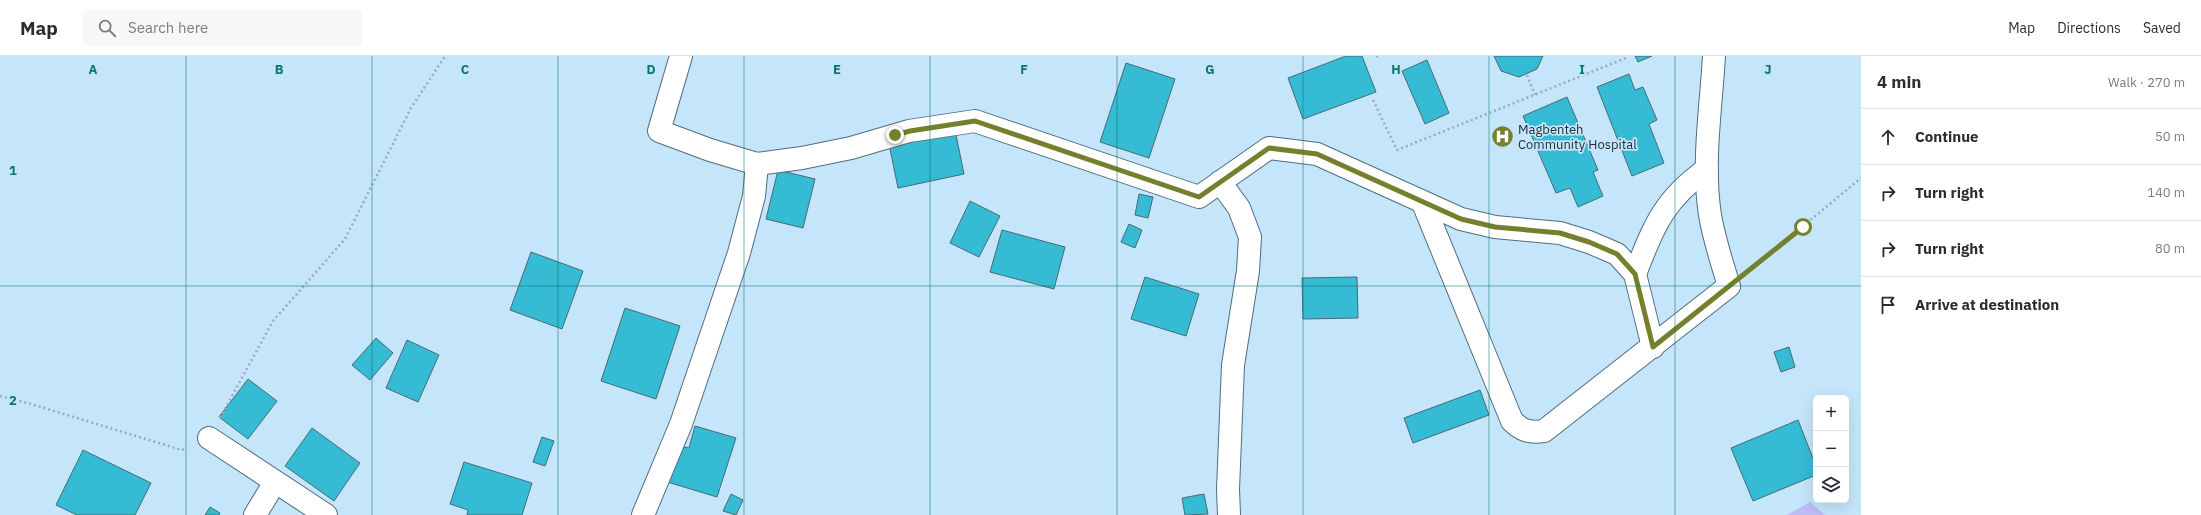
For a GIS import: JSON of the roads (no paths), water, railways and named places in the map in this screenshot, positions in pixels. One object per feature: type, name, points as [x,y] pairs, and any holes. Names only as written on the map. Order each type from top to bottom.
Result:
[{"type":"street","points":[[681,56],[659,131],[710,150],[757,164],[802,158],[851,148],[910,131],[975,121],[1199,197],[1269,148],[1317,154],[1461,219],[1495,227],[1560,233],[1589,242],[1617,254],[1635,274],[1653,347]]},
{"type":"street","points":[[1423,203],[1512,420],[1520,429],[1532,433],[1544,431],[1729,286],[1717,247],[1710,214],[1707,168],[1714,56]]},
{"type":"street","points":[[643,515],[681,424],[740,253],[754,196],[757,164]]},
{"type":"street","points":[[1635,274],[1655,226],[1669,202],[1686,184],[1707,168]]},
{"type":"street","points":[[1220,182],[1240,208],[1250,237],[1248,271],[1233,365],[1228,515]]},
{"type":"street","points":[[208,438],[326,515]]},
{"type":"street","points":[[255,515],[275,482]]},
{"type":"place","name":"Magbenteh Community Hospital","points":[[1503,136]]}]
